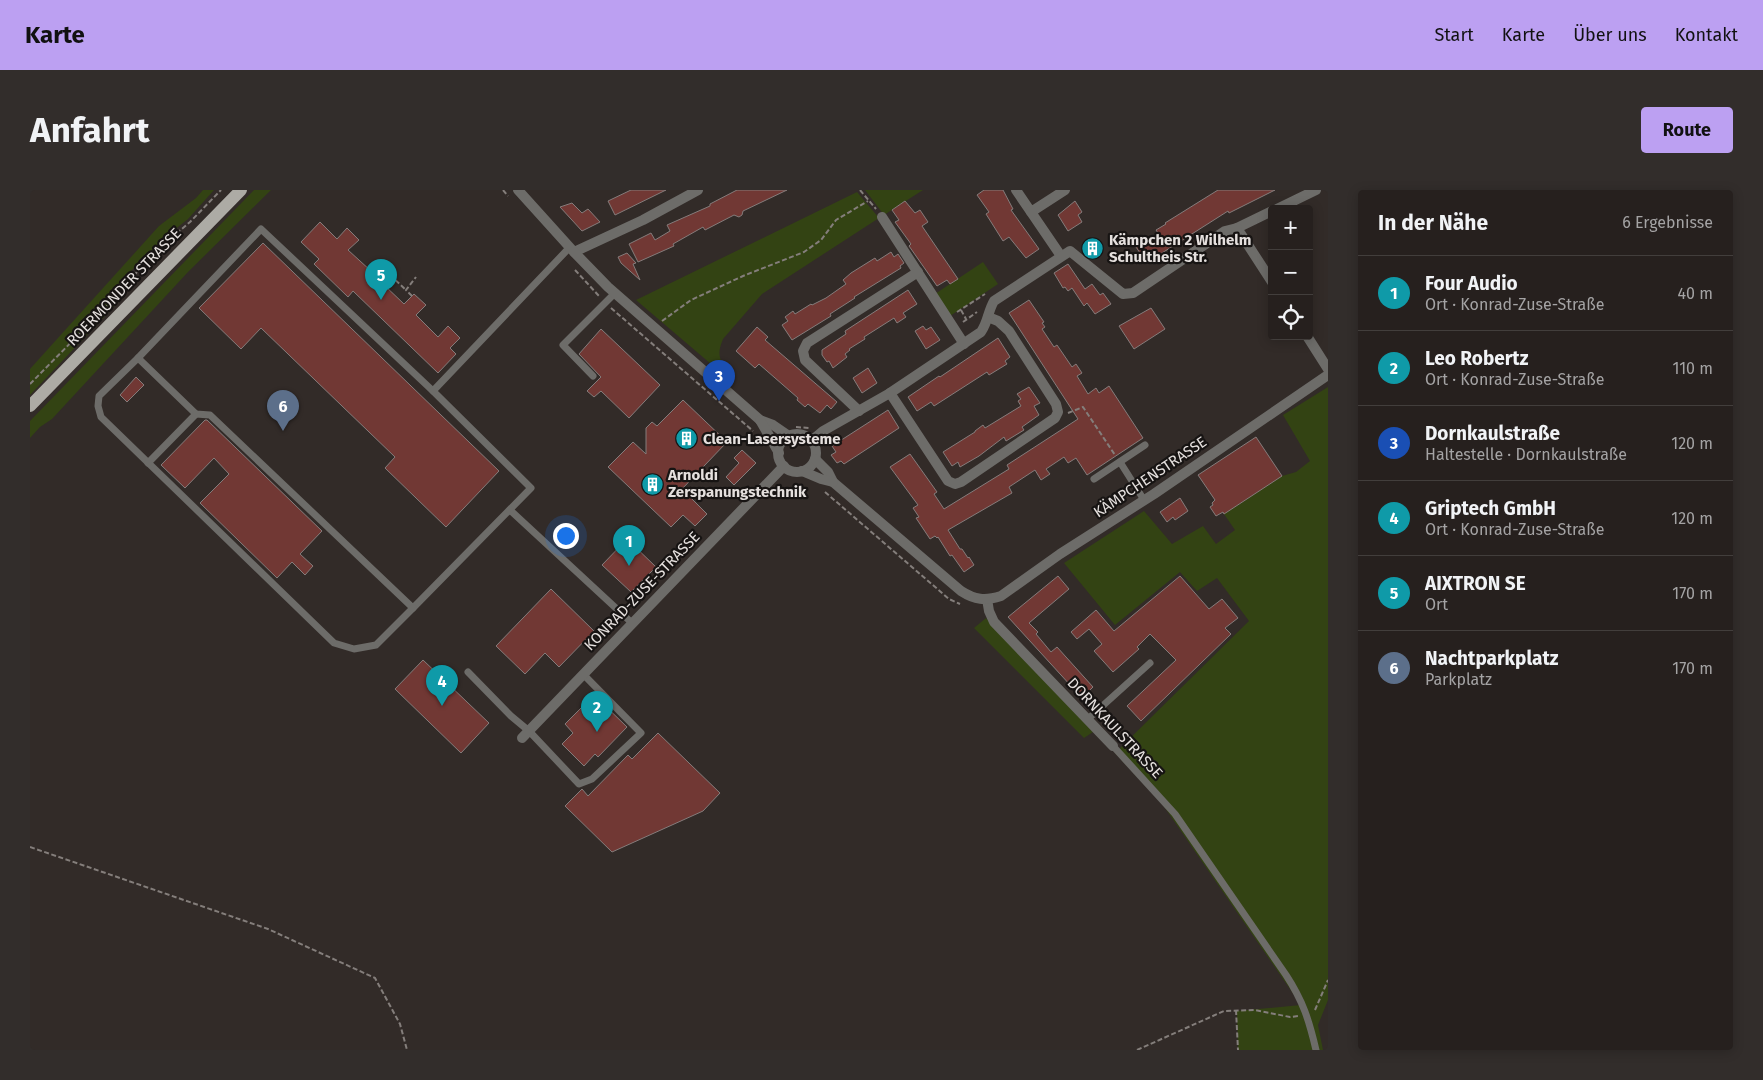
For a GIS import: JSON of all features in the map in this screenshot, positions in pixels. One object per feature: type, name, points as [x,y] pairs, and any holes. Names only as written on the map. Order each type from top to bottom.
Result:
[{"type":"main road","name":"ROERMONDER STRASSE","points":[[30,406],[241,190]]},
{"type":"street","points":[[518,190],[572,250],[615,293],[760,420],[779,453],[784,466],[789,470],[802,471],[833,482]]},
{"type":"street","points":[[572,250],[642,220],[698,190]]},
{"type":"street","points":[[1016,190],[1061,256]]},
{"type":"street","points":[[1030,212],[1065,190]]},
{"type":"street","points":[[1285,205],[1316,190]]},
{"type":"street","points":[[811,441],[823,431],[890,393],[981,332],[986,325],[989,309],[994,301],[1070,251],[1123,294],[1133,293],[1225,231],[1237,228],[1268,213]]},
{"type":"street","points":[[882,216],[964,344]]},
{"type":"street","points":[[1237,228],[1268,276]]},
{"type":"street","points":[[859,410],[805,360],[803,352],[807,343],[918,272]]},
{"type":"street","points":[[890,393],[948,481],[955,484],[961,482],[1055,418],[1058,412],[1056,404],[1009,331],[998,320],[988,317]]},
{"type":"street","points":[[1310,340],[1328,369]]},
{"type":"street","name":"KÄMPCHENSTRASSE","points":[[987,599],[1001,596],[1060,554],[1144,500],[1328,375]]},
{"type":"street","points":[[760,420],[773,425],[789,436]]},
{"type":"street","points":[[779,453],[781,443],[789,436],[801,435],[811,441],[816,453],[815,459],[808,468],[802,471]]},
{"type":"street","points":[[815,459],[828,472],[833,482],[961,591],[972,598],[987,599]]},
{"type":"street","name":"KONRAD-ZUSE-STRASSE","points":[[526,734],[784,466]]},
{"type":"street","name":"DORNKAULSTRASSE","points":[[987,599],[989,611],[994,622],[1113,746]]},
{"type":"lane","points":[[261,229],[433,391],[530,488],[376,645],[354,649],[334,643],[101,417],[98,406],[99,396],[138,358],[261,229]]},
{"type":"lane","points":[[433,391],[572,250]]},
{"type":"lane","points":[[593,376],[563,345],[615,293]]},
{"type":"lane","points":[[138,358],[196,414],[210,415],[414,608]]},
{"type":"lane","points":[[148,463],[196,414]]},
{"type":"lane","points":[[1094,479],[1145,445]]},
{"type":"lane","points":[[1120,462],[1144,500]]},
{"type":"lane","points":[[510,510],[632,623]]},
{"type":"lane","points":[[1088,720],[1150,663]]},
{"type":"lane","points":[[468,672],[526,734],[579,784],[592,778],[641,733],[583,674]]},
{"type":"lane","name":"DORNKAULSTRASSE","points":[[1113,746],[1175,814],[1286,974],[1300,996],[1316,1050]]},
{"type":"path","points":[[30,384],[100,313],[134,275],[221,190]]},
{"type":"path","points":[[655,328],[675,310],[691,300],[743,276],[804,252],[821,240],[840,216],[868,201],[860,190]]},
{"type":"path","points":[[390,275],[412,296]]},
{"type":"path","points":[[406,290],[416,277]]},
{"type":"path","points":[[948,318],[982,296]]},
{"type":"path","points":[[961,310],[967,319]]},
{"type":"path","points":[[954,328],[979,311]]},
{"type":"path","points":[[1055,418],[1083,407],[1120,462]]},
{"type":"path","points":[[738,418],[756,434]]},
{"type":"path","points":[[822,490],[949,599],[961,605]]},
{"type":"path","points":[[30,847],[268,929],[375,978],[400,1024],[407,1050]]},
{"type":"path","points":[[1137,1050],[1224,1011],[1255,1010],[1290,1017],[1314,1014],[1328,980]]},
{"type":"path","points":[[1236,1010],[1238,1050]]},
{"type":"green space","points":[[203,190],[214,190],[188,219],[163,239],[128,274],[135,280],[122,298],[30,395],[30,369],[159,226],[196,198]]},
{"type":"green space","points":[[254,190],[271,190],[188,272],[52,419],[40,427],[30,438],[30,421]]},
{"type":"green space","points":[[865,190],[923,190],[884,215]]},
{"type":"green space","points":[[857,192],[879,218],[762,294],[723,339],[720,351],[722,363],[718,370],[636,300]]},
{"type":"green space","points":[[983,262],[998,284],[950,316],[935,294]]},
{"type":"green space","points":[[1328,387],[1328,1000],[1318,1025],[1323,1050],[1238,1050],[1237,1011],[1301,1005],[1163,805],[1115,753],[1249,621],[1217,578],[1197,591],[1180,572],[1115,625],[1064,563],[1144,511],[1172,544],[1203,526],[1216,544],[1235,530],[1224,514],[1282,476],[1296,472],[1310,461],[1283,415]]},
{"type":"green space","points":[[986,618],[1093,732],[1084,738],[974,628]]},
{"type":"building","points":[[631,190],[666,190],[615,215],[608,201]]},
{"type":"building","points":[[737,190],[787,190],[743,211],[739,217],[734,215],[705,230],[703,227],[673,244],[674,246],[638,262],[629,244],[651,233],[655,240],[670,231],[667,225],[710,206],[710,204]]},
{"type":"building","points":[[984,190],[1003,190],[1013,209],[1011,210],[1039,249],[1026,258],[1009,237],[1003,241],[986,214],[989,212],[977,195]]},
{"type":"building","points":[[1218,190],[1275,190],[1229,213],[1228,211],[1151,260],[1146,253],[1142,256],[1136,247],[1158,233],[1156,230],[1165,223]]},
{"type":"building","points":[[905,201],[915,213],[920,210],[928,222],[922,226],[958,279],[950,284],[947,280],[937,286],[895,222],[899,220],[892,210]]},
{"type":"building","points":[[1075,201],[1082,212],[1078,215],[1082,222],[1068,231],[1058,215]]},
{"type":"building","points":[[572,203],[582,213],[588,209],[600,222],[582,231],[560,207]]},
{"type":"building","points":[[320,222],[337,239],[347,228],[359,240],[348,250],[371,271],[381,261],[392,272],[382,283],[404,304],[414,294],[426,305],[416,315],[438,337],[448,326],[460,338],[450,348],[456,354],[438,373],[353,291],[348,297],[314,264],[319,259],[301,242]]},
{"type":"building","points":[[263,243],[499,471],[446,527],[385,468],[395,457],[261,328],[241,349],[199,308]]},
{"type":"building","points":[[891,252],[894,257],[898,254],[904,263],[900,266],[901,268],[854,297],[830,314],[831,316],[792,340],[782,325],[788,321],[785,317],[793,311],[795,314],[811,304],[826,298],[846,284],[843,280],[851,273],[875,258],[877,261]]},
{"type":"building","points":[[627,253],[636,263],[633,264],[640,280],[621,263],[618,257]]},
{"type":"building","points":[[1068,264],[1085,289],[1092,284],[1100,295],[1103,293],[1111,304],[1095,314],[1087,303],[1084,306],[1072,288],[1068,291],[1065,287],[1063,288],[1054,273]]},
{"type":"building","points":[[908,290],[917,304],[903,313],[906,317],[897,323],[894,318],[864,337],[865,339],[849,349],[845,354],[847,357],[833,368],[829,361],[827,362],[822,355],[822,350],[846,334],[845,331]]},
{"type":"building","points":[[1029,300],[1044,322],[1042,323],[1045,327],[1042,329],[1054,347],[1057,345],[1072,367],[1076,364],[1082,373],[1077,376],[1088,394],[1096,388],[1099,393],[1109,386],[1143,438],[1087,475],[1076,458],[1068,463],[1064,457],[1046,469],[1050,474],[1041,480],[1035,470],[1009,487],[1012,493],[948,530],[960,549],[969,557],[974,565],[964,572],[952,555],[950,556],[938,537],[935,536],[930,539],[916,518],[919,517],[913,508],[918,505],[890,467],[910,454],[937,492],[934,494],[944,509],[1009,469],[1007,465],[1078,419],[1009,313]]},
{"type":"building","points":[[1151,308],[1165,329],[1134,349],[1119,326]]},
{"type":"building","points":[[923,326],[926,330],[931,327],[940,340],[926,349],[915,331]]},
{"type":"building","points":[[757,327],[768,337],[765,340],[837,402],[831,409],[827,405],[820,413],[808,404],[805,407],[797,400],[798,398],[759,364],[755,368],[736,351]]},
{"type":"building","points":[[601,329],[660,385],[629,418],[601,391],[594,397],[587,391],[601,377],[579,354]]},
{"type":"building","points":[[998,338],[1010,357],[1005,361],[1007,364],[989,375],[987,372],[934,406],[931,402],[917,411],[908,397]]},
{"type":"building","points":[[868,368],[877,383],[862,393],[853,378]]},
{"type":"building","points":[[136,377],[144,385],[127,402],[120,395]]},
{"type":"building","points":[[1029,387],[1040,403],[1034,406],[1039,415],[1022,427],[1024,430],[1006,441],[1004,437],[979,456],[960,467],[958,462],[952,466],[943,452],[983,425],[985,428],[1021,406],[1018,401],[1021,399],[1017,394]]},
{"type":"building","points":[[683,400],[727,442],[682,489],[707,514],[695,526],[683,515],[671,527],[608,467],[633,442],[646,454],[646,428],[652,422],[657,426]]},
{"type":"building","points":[[888,410],[899,428],[844,464],[841,461],[837,463],[831,455],[836,452],[832,446]]},
{"type":"building","points":[[205,420],[322,531],[300,554],[313,566],[305,575],[292,562],[277,578],[200,503],[229,474],[214,458],[185,488],[161,465]]},
{"type":"building","points":[[1256,437],[1282,476],[1224,514],[1223,512],[1216,516],[1210,507],[1215,500],[1198,475]]},
{"type":"building","points":[[742,450],[756,463],[734,485],[726,477],[739,463],[734,458]]},
{"type":"building","points":[[1180,498],[1188,511],[1175,520],[1173,517],[1167,522],[1160,512]]},
{"type":"building","points":[[627,539],[656,567],[631,592],[602,565]]},
{"type":"building","points":[[1058,576],[1069,589],[1029,623],[1038,632],[1036,634],[1051,652],[1057,647],[1093,687],[1082,698],[1008,617]]},
{"type":"building","points":[[1180,576],[1209,609],[1222,599],[1238,618],[1225,628],[1231,634],[1141,721],[1127,706],[1176,660],[1150,634],[1137,647],[1139,649],[1113,672],[1094,651],[1102,644],[1089,629],[1077,639],[1071,632],[1096,610],[1114,631]]},
{"type":"building","points":[[551,589],[594,631],[559,667],[545,653],[525,674],[496,646]]},
{"type":"building","points":[[423,660],[489,723],[461,753],[395,689]]},
{"type":"building","points":[[594,695],[627,727],[598,757],[595,754],[584,766],[562,744],[573,733],[565,724]]},
{"type":"building","points":[[658,733],[720,793],[703,811],[612,852],[565,806],[582,789],[588,796],[628,755],[632,759]]},
{"type":"place","name":"Kämpchen 2 Wilhelm Schultheis Str.","points":[[1093,249]]},
{"type":"place","name":"AIXTRON SE","points":[[381,300]]},
{"type":"place","name":"Dornkaulstraße","points":[[719,401]]},
{"type":"place","name":"Nachtparkplatz","points":[[283,431]]},
{"type":"place","name":"Clean-Lasersysteme","points":[[687,439]]},
{"type":"place","name":"Arnoldi Zerspanungstechnik","points":[[652,484]]},
{"type":"place","name":"Four Audio","points":[[629,566]]},
{"type":"place","name":"Griptech GmbH","points":[[442,706]]},
{"type":"place","name":"Leo Robertz","points":[[597,732]]}]
